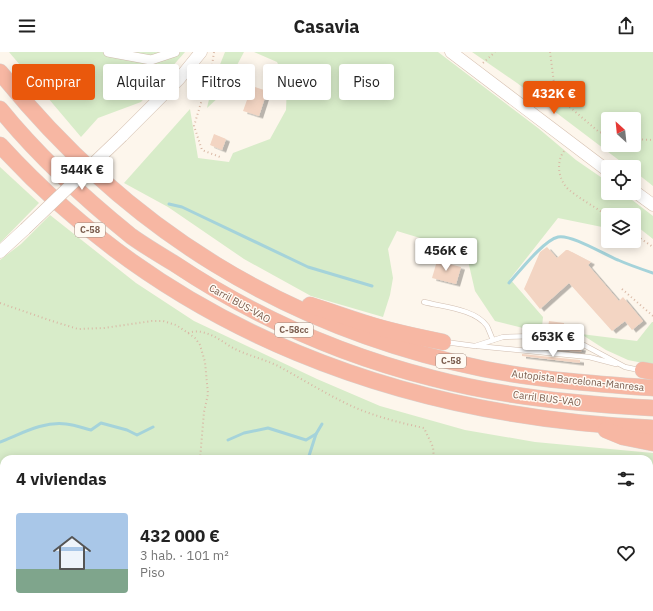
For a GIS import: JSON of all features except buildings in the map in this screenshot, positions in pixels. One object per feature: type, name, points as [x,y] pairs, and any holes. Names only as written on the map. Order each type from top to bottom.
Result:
[{"type":"highway","name":"Autopista Barcelona-Manresa","points":[[0,72],[52,132],[128,204],[193,251],[260,291],[332,324],[382,342],[432,357],[485,369],[536,378],[615,386],[653,388]]},
{"type":"highway","name":"Carril BUS-VAO","points":[[0,109],[59,172],[91,202],[133,237],[224,295],[276,322],[361,357],[433,379],[538,398],[653,408]]},
{"type":"highway","name":"C-58","points":[[0,145],[33,179],[72,214],[134,264],[179,293],[224,319],[272,343],[371,381],[444,401],[522,416],[590,424],[653,428]]},
{"type":"highway","points":[[260,291],[407,335],[443,342]]},
{"type":"highway","points":[[590,424],[623,437],[653,443]]},
{"type":"street","points":[[108,52],[152,60],[175,52]]},
{"type":"street","points":[[0,252],[122,136],[179,79],[201,52]]},
{"type":"street","points":[[451,52],[601,166]]},
{"type":"street","points":[[641,196],[653,205]]},
{"type":"lane","points":[[424,302],[468,312],[476,316],[487,326],[493,340]]},
{"type":"lane","points":[[475,346],[503,337],[538,336],[582,344],[625,367]]},
{"type":"lane","points":[[443,342],[589,357],[625,367],[648,371]]},
{"type":"path","points":[[214,52],[212,66],[194,126],[202,150],[220,157]]},
{"type":"path","points":[[480,65],[495,52]]},
{"type":"path","points":[[550,52],[554,83],[565,103],[601,132]]},
{"type":"path","points":[[641,139],[653,140]]},
{"type":"path","points":[[574,145],[563,152],[558,162],[560,175],[567,188],[601,211]]},
{"type":"path","points":[[641,239],[653,247]]},
{"type":"path","points":[[622,289],[653,316]]},
{"type":"path","points":[[0,303],[52,322],[78,328],[104,328],[152,321],[163,321],[176,325],[188,332],[200,345],[205,362],[208,394],[204,412],[200,455]]},
{"type":"path","points":[[188,332],[203,332],[223,340],[235,349],[277,366],[295,377],[357,408],[424,428],[433,447],[434,455]]},
{"type":"green space","points":[[9,52],[185,52],[174,64],[103,64],[103,100],[143,100],[98,118],[81,137],[50,100],[95,100],[95,64],[19,64]]},
{"type":"green space","points":[[225,52],[244,52],[238,64],[220,64]]},
{"type":"green space","points":[[254,52],[438,52],[538,128],[576,160],[601,177],[601,200],[632,200],[653,216],[653,239],[641,230],[641,208],[601,208],[601,227],[558,218],[510,279],[543,317],[542,327],[523,328],[495,321],[475,291],[466,252],[397,231],[388,249],[393,278],[390,295],[383,317],[311,296],[244,259],[168,207],[124,183],[190,109],[198,158],[229,162],[233,153],[270,139],[286,110],[286,100],[331,100],[331,64],[278,64],[277,62]]},
{"type":"green space","points":[[472,52],[653,52],[653,186],[641,177],[641,160],[619,160],[608,152],[641,152],[641,112],[601,112],[601,147],[517,83]]},
{"type":"green space","points":[[209,100],[216,100],[207,108]]},
{"type":"green space","points":[[0,167],[39,203],[0,243]]},
{"type":"green space","points":[[50,215],[136,283],[194,321],[317,379],[380,406],[465,430],[535,442],[653,453],[653,455],[0,455],[0,260],[21,244]]},
{"type":"green space","points":[[652,322],[653,365],[628,360],[606,350],[581,334],[637,341]]},
{"type":"waterway","points":[[169,204],[182,207],[308,267],[372,286]]},
{"type":"waterway","points":[[509,283],[539,250],[552,239],[558,237],[564,237],[579,242],[622,262],[653,273]]},
{"type":"waterway","points":[[0,442],[49,424],[66,424],[91,430],[101,423],[127,430],[137,435],[153,427]]},
{"type":"waterway","points":[[309,455],[316,434],[322,424]]},
{"type":"waterway","points":[[228,440],[244,433],[268,428],[306,440],[316,434]]}]
